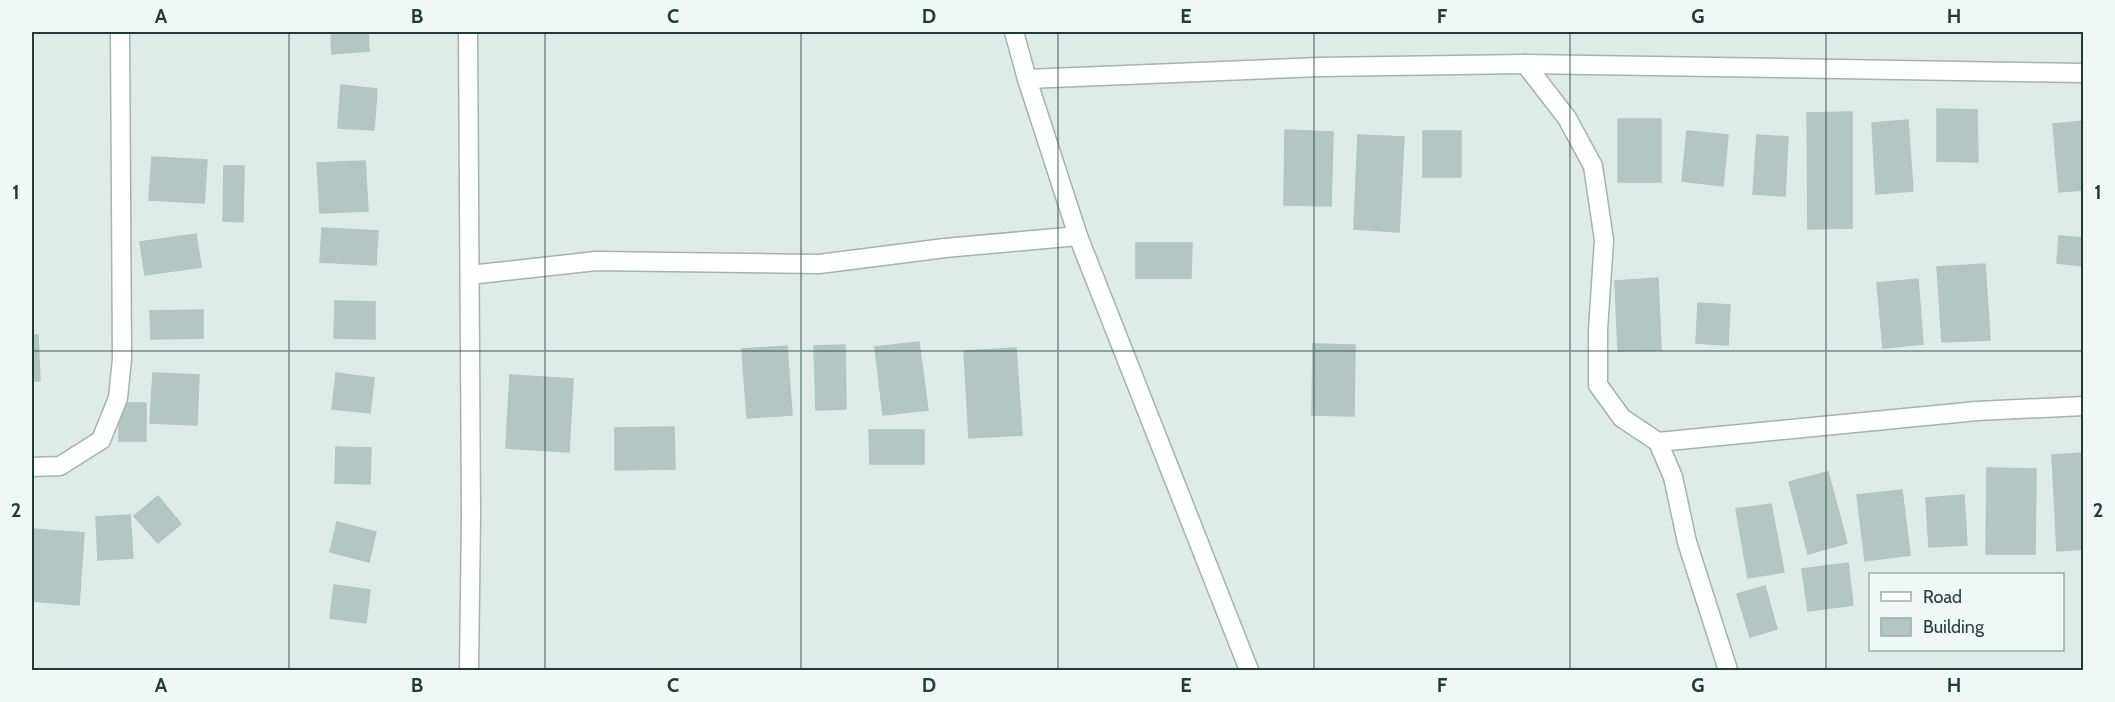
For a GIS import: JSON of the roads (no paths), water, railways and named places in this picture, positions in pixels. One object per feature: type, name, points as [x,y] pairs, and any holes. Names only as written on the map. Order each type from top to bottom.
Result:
[{"type":"street","points":[[32,467],[60,466],[101,440],[118,398],[122,359],[120,32]]},
{"type":"street","points":[[468,32],[469,670]]},
{"type":"street","points":[[1014,32],[1078,236],[1249,670]]},
{"type":"street","points":[[1027,79],[1320,67],[1525,64],[2084,73]]},
{"type":"street","points":[[1525,64],[1567,118],[1593,166],[1604,240],[1598,330],[1598,385],[1622,418],[1658,442],[1673,477],[1687,542],[1728,670]]},
{"type":"street","points":[[470,275],[596,261],[819,264],[945,248],[1078,236]]},
{"type":"street","points":[[1658,442],[1977,411],[2084,406]]}]
